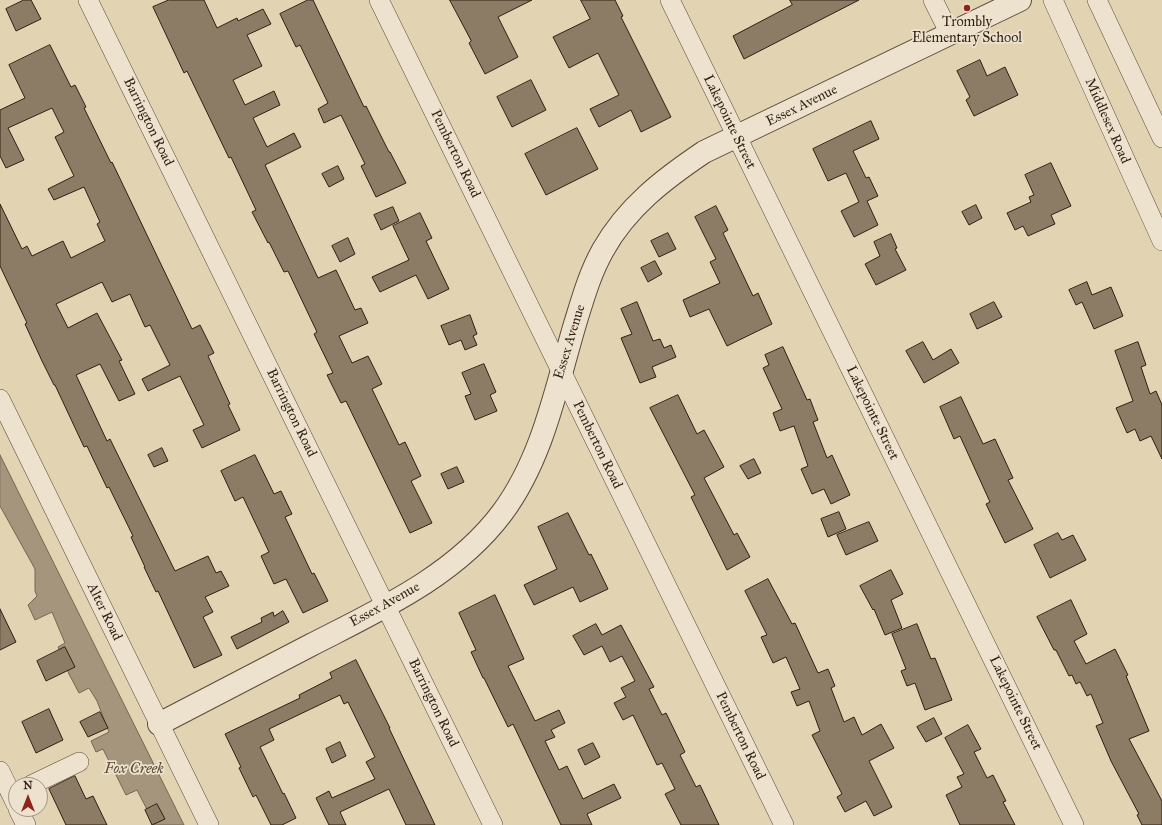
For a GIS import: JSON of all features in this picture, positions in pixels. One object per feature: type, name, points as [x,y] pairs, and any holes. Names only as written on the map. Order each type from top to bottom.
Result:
[{"type":"street","name":"Barrington Road","points":[[88,0],[493,825]]},
{"type":"street","name":"Pemberton Road","points":[[379,0],[784,825]]},
{"type":"street","name":"Lakepointe Street","points":[[670,0],[1074,825]]},
{"type":"street","points":[[933,0],[950,34]]},
{"type":"street","name":"Essex Avenue","points":[[159,724],[385,606],[424,584],[454,563],[480,539],[502,513],[522,482],[535,456],[588,281],[603,250],[618,226],[641,201],[671,174],[704,152],[1020,0]]},
{"type":"street","name":"Middlesex Road","points":[[1053,0],[1162,241]]},
{"type":"street","points":[[1097,0],[1162,138]]},
{"type":"street","name":"Alter Road","points":[[0,399],[209,825]]},
{"type":"street","points":[[48,777],[79,762]]},
{"type":"street","points":[[0,771],[8,790]]},
{"type":"water","name":"Fox Creek","points":[[0,455],[184,825],[155,825],[137,790],[126,795],[103,749],[96,752],[91,741],[109,732],[97,701],[89,688],[79,693],[69,674],[58,647],[65,643],[52,612],[35,620],[28,605],[37,596],[35,591],[35,569],[0,506]]},
{"type":"building","points":[[24,0],[31,0],[41,19],[16,31],[6,9]]},
{"type":"building","points":[[169,0],[204,0],[217,28],[237,18],[238,21],[263,9],[271,24],[247,35],[262,66],[233,80],[245,105],[274,91],[280,105],[253,118],[267,147],[294,133],[301,147],[265,165],[318,278],[336,270],[355,310],[361,308],[368,323],[339,336],[352,363],[368,356],[382,384],[372,389],[399,445],[405,442],[421,476],[411,481],[432,523],[410,533],[346,401],[341,403],[327,375],[333,373],[314,334],[317,332],[288,271],[284,272],[252,212],[256,210],[231,157],[229,158],[187,71],[184,73],[153,7]]},
{"type":"building","points":[[308,0],[313,0],[364,107],[366,106],[406,183],[376,197],[361,166],[365,164],[341,115],[324,123],[318,109],[328,103],[300,45],[296,47],[280,14]]},
{"type":"building","points":[[450,0],[532,0],[498,17],[518,57],[485,74],[469,43],[471,41]]},
{"type":"building","points":[[581,0],[615,0],[623,16],[621,17],[671,117],[641,132],[631,110],[599,127],[590,109],[619,95],[598,53],[569,68],[553,37],[590,19]]},
{"type":"building","points":[[790,0],[859,0],[744,59],[733,36],[792,5]]},
{"type":"building","points":[[50,45],[71,87],[75,85],[86,107],[84,108],[111,163],[112,162],[192,329],[200,325],[214,353],[208,356],[240,430],[202,448],[193,430],[204,425],[180,376],[148,391],[142,379],[170,365],[150,325],[145,327],[130,294],[112,302],[102,282],[56,304],[68,328],[97,313],[122,360],[119,361],[135,394],[119,401],[100,364],[76,375],[107,441],[110,439],[175,571],[208,556],[216,573],[221,571],[229,586],[205,597],[213,612],[203,617],[222,655],[194,668],[158,591],[156,592],[144,567],[131,537],[133,536],[109,487],[107,488],[87,446],[84,447],[42,361],[25,324],[27,323],[0,266],[0,204],[22,249],[27,246],[32,256],[63,241],[71,258],[105,241],[97,224],[100,222],[84,187],[54,200],[48,189],[74,176],[55,137],[64,132],[52,108],[8,128],[24,160],[6,168],[0,156],[0,110],[25,98],[9,65]]},
{"type":"building","points":[[980,60],[987,76],[1005,67],[1018,95],[974,116],[966,100],[970,97],[957,71]]},
{"type":"building","points":[[531,80],[546,110],[512,127],[497,97]]},
{"type":"building","points":[[871,121],[879,139],[853,151],[866,178],[869,177],[878,196],[867,201],[878,225],[854,237],[841,211],[859,202],[846,173],[828,181],[813,149]]},
{"type":"building","points":[[577,128],[598,169],[546,195],[525,154]]},
{"type":"building","points":[[1051,163],[1071,206],[1051,215],[1055,224],[1028,236],[1023,226],[1015,230],[1007,213],[1031,202],[1029,197],[1034,195],[1025,175]]},
{"type":"building","points":[[338,166],[344,179],[329,187],[322,174]]},
{"type":"building","points":[[976,205],[982,218],[969,225],[962,212]]},
{"type":"building","points":[[716,206],[728,230],[723,233],[753,296],[758,293],[772,324],[727,346],[709,309],[690,317],[683,300],[720,283],[710,262],[716,259],[695,217]]},
{"type":"building","points":[[393,207],[399,221],[381,230],[374,215]]},
{"type":"building","points":[[420,213],[432,238],[426,241],[449,289],[428,299],[416,275],[380,292],[372,277],[409,260],[393,226]]},
{"type":"building","points":[[668,233],[676,249],[659,257],[651,241]]},
{"type":"building","points":[[891,234],[897,248],[895,249],[906,270],[876,285],[865,264],[880,256],[874,242]]},
{"type":"building","points":[[348,238],[355,254],[340,262],[332,246]]},
{"type":"building","points":[[655,261],[662,274],[648,282],[641,268]]},
{"type":"building","points":[[1087,282],[1092,295],[1111,287],[1123,316],[1094,329],[1082,302],[1076,305],[1069,290]]},
{"type":"building","points":[[637,302],[653,341],[660,339],[664,348],[671,345],[676,357],[652,367],[656,377],[640,383],[621,338],[632,334],[621,309]]},
{"type":"building","points":[[994,302],[1002,317],[977,329],[970,314]]},
{"type":"building","points":[[470,315],[477,334],[473,336],[477,345],[465,350],[461,340],[449,345],[441,326]]},
{"type":"building","points":[[923,342],[933,360],[951,349],[959,363],[924,383],[906,351]]},
{"type":"building","points":[[1138,342],[1146,365],[1141,367],[1150,394],[1156,391],[1162,405],[1162,459],[1151,436],[1140,441],[1135,429],[1127,433],[1116,408],[1133,401],[1115,351]]},
{"type":"building","points":[[783,347],[807,400],[810,399],[818,420],[813,422],[827,458],[832,455],[850,495],[831,504],[824,489],[812,494],[801,469],[808,466],[794,426],[780,431],[773,413],[782,409],[763,368],[769,365],[765,355]]},
{"type":"building","points":[[484,364],[496,392],[490,395],[497,411],[475,420],[465,396],[471,394],[462,373]]},
{"type":"building","points":[[678,395],[697,434],[704,430],[724,467],[704,478],[734,535],[737,533],[750,557],[727,570],[691,497],[695,495],[650,408]]},
{"type":"building","points":[[961,397],[983,444],[995,439],[1013,478],[1008,480],[1033,529],[1005,543],[986,504],[990,502],[960,436],[954,439],[940,407]]},
{"type":"building","points":[[162,448],[168,461],[154,467],[148,455]]},
{"type":"building","points":[[255,455],[274,494],[281,491],[292,514],[285,517],[312,574],[314,573],[328,601],[303,613],[286,579],[274,584],[261,556],[269,552],[243,497],[235,501],[221,471]]},
{"type":"building","points":[[754,459],[761,473],[748,479],[740,466]]},
{"type":"building","points":[[457,467],[464,482],[448,489],[441,474]]},
{"type":"building","points":[[839,512],[846,529],[828,537],[821,519]]},
{"type":"building","points":[[568,513],[589,555],[591,554],[608,589],[580,602],[573,587],[534,605],[524,585],[557,569],[538,527]]},
{"type":"building","points":[[869,522],[878,541],[846,555],[837,535]]},
{"type":"building","points":[[1058,533],[1062,540],[1073,535],[1086,560],[1050,578],[1034,545]]},
{"type":"building","points":[[891,570],[903,594],[891,600],[902,628],[885,635],[874,609],[873,610],[860,586]]},
{"type":"building","points":[[768,579],[792,624],[795,623],[818,673],[828,669],[835,686],[831,688],[844,722],[854,717],[862,735],[881,724],[894,748],[869,761],[892,807],[874,816],[866,801],[845,812],[837,797],[842,794],[812,735],[820,731],[809,701],[797,706],[791,692],[800,689],[786,657],[773,663],[761,637],[767,635],[745,591]]},
{"type":"building","points":[[495,595],[524,659],[508,666],[535,721],[559,710],[565,723],[551,730],[555,737],[545,741],[559,770],[567,766],[583,799],[614,784],[621,798],[587,814],[592,825],[561,825],[513,724],[508,727],[471,652],[476,650],[459,613]]},
{"type":"building","points":[[1071,600],[1087,634],[1074,641],[1086,664],[1115,649],[1128,675],[1126,676],[1149,731],[1129,739],[1162,801],[1162,825],[1142,825],[1137,815],[1139,814],[1111,761],[1096,726],[1103,723],[1091,694],[1087,696],[1080,682],[1076,684],[1072,675],[1069,676],[1037,617]]},
{"type":"building","points":[[0,609],[16,642],[0,650]]},
{"type":"building","points":[[283,611],[289,622],[237,649],[231,637],[262,622],[261,618],[273,612],[274,616]]},
{"type":"building","points":[[596,624],[602,635],[621,625],[654,687],[649,689],[662,715],[666,713],[685,752],[680,755],[696,787],[700,785],[719,825],[681,825],[665,794],[675,789],[662,763],[657,765],[633,715],[623,720],[614,703],[626,697],[621,688],[635,681],[622,656],[610,662],[602,646],[584,655],[573,636]]},
{"type":"building","points":[[917,624],[931,659],[935,658],[952,700],[925,710],[915,683],[907,686],[901,671],[906,669],[892,634]]},
{"type":"building","points":[[65,647],[75,667],[46,681],[37,661]]},
{"type":"building","points":[[356,660],[390,728],[435,825],[406,825],[389,789],[340,812],[346,825],[329,825],[316,798],[329,791],[332,798],[375,779],[366,762],[375,757],[348,702],[344,704],[340,695],[269,729],[274,740],[260,747],[296,818],[282,825],[271,825],[256,795],[253,797],[239,768],[241,767],[225,734],[300,698],[299,695],[332,678],[330,673]]},
{"type":"building","points":[[49,709],[63,740],[36,753],[22,722]]},
{"type":"building","points":[[100,712],[108,728],[88,737],[80,722]]},
{"type":"building","points":[[934,718],[942,734],[926,742],[917,727]]},
{"type":"building","points":[[968,725],[981,749],[974,752],[987,778],[993,775],[1006,801],[1003,802],[1015,825],[960,825],[946,795],[962,787],[957,777],[964,774],[945,738]]},
{"type":"building","points":[[340,742],[346,756],[332,763],[326,749]]},
{"type":"building","points":[[593,743],[600,757],[585,765],[578,750]]},
{"type":"building","points":[[75,776],[86,799],[93,796],[107,825],[66,825],[49,789]]},
{"type":"building","points":[[157,804],[165,819],[152,825],[145,810]]},
{"type":"place","name":"Trombly Elementary School","points":[[967,8]]}]
